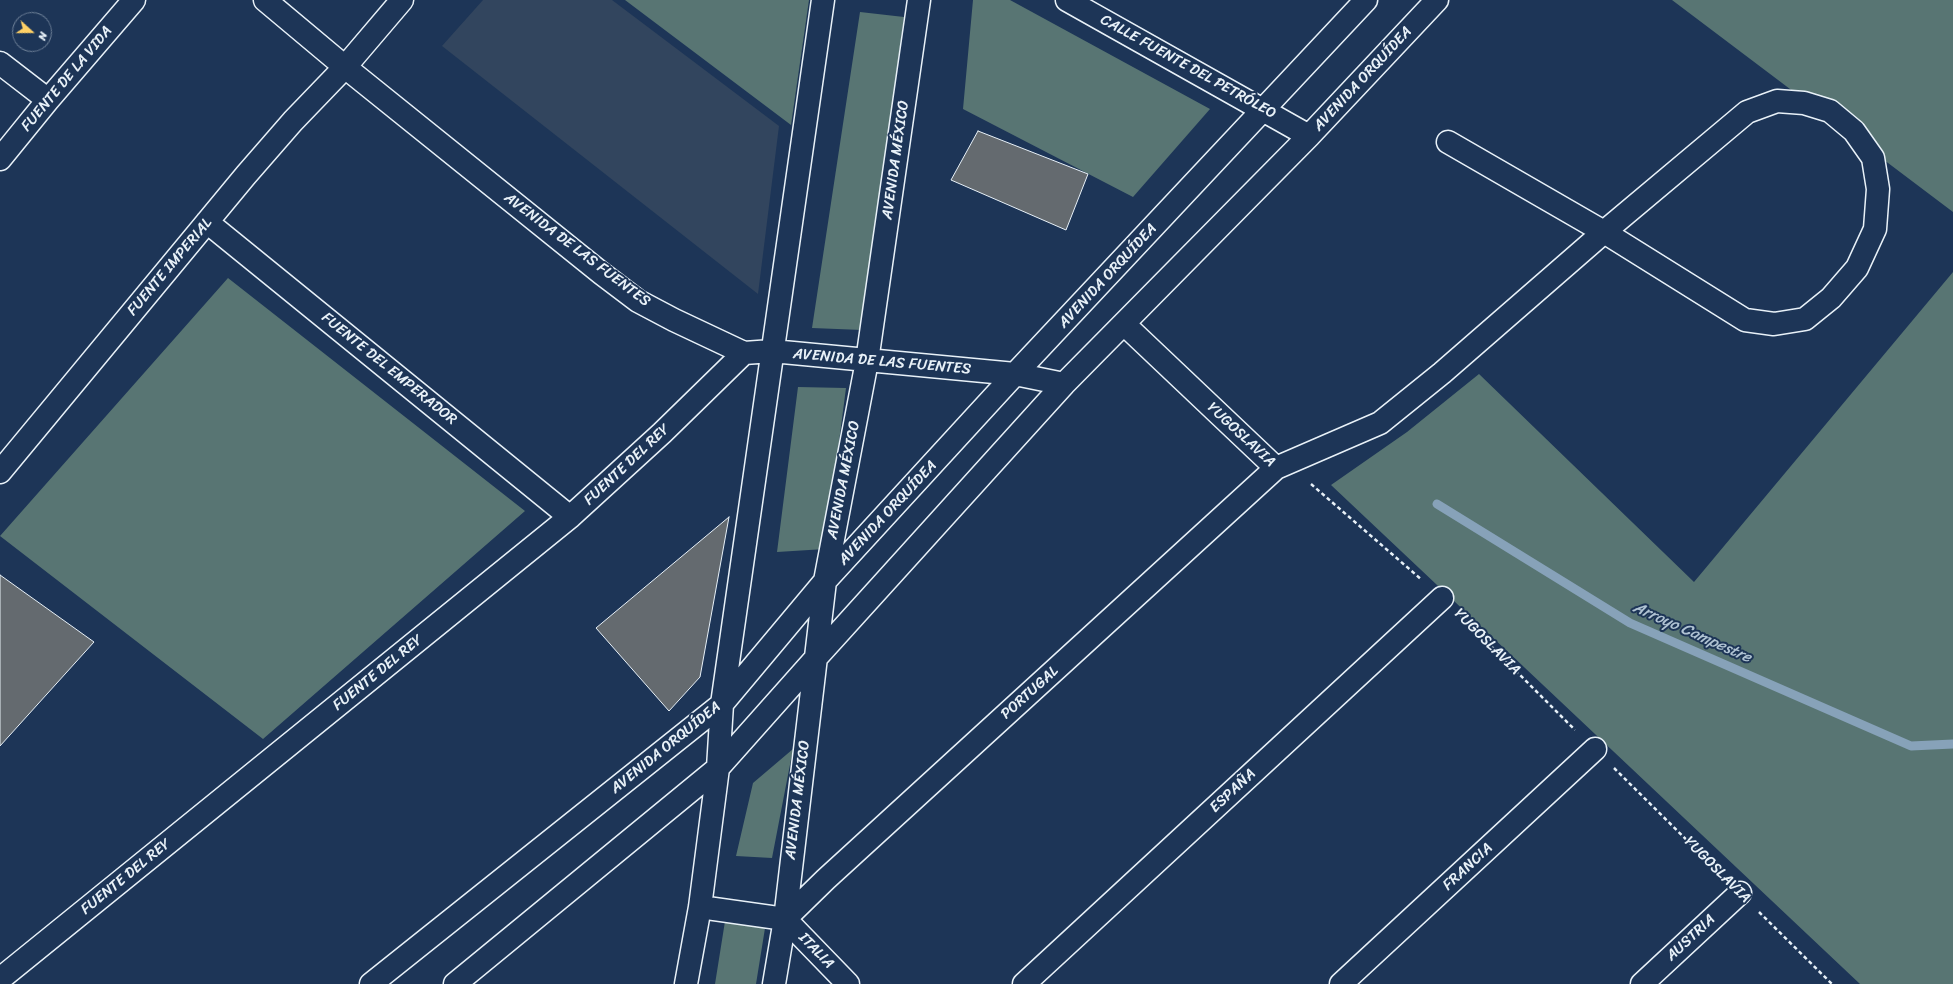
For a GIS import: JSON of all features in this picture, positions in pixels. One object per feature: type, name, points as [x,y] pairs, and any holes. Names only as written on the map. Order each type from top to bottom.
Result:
[{"type":"street","name":"FUENTE DE LA VIDA","points":[[0,159],[48,100],[134,0]]},
{"type":"street","name":"AVENIDA DE LAS FUENTES","points":[[265,0],[345,67],[601,273],[638,301],[674,320],[744,353],[772,351],[1015,374],[1064,384]]},
{"type":"street","name":"FUENTE IMPERIAL","points":[[0,472],[293,121],[345,67],[402,0]]},
{"type":"street","points":[[686,984],[700,907],[718,768],[722,704],[823,0]]},
{"type":"street","name":"AVENIDA MÉXICO","points":[[774,984],[785,919],[825,581],[866,361],[919,0]]},
{"type":"street","name":"CALLE FUENTE DEL PETRÓLEO","points":[[1067,0],[1264,109],[1309,136]]},
{"type":"street","name":"AVENIDA ORQUÍDEA","points":[[370,984],[722,704],[825,581],[1015,374],[1366,0]]},
{"type":"street","name":"AVENIDA ORQUÍDEA","points":[[455,984],[718,768],[1064,384],[1309,136],[1437,0]]},
{"type":"street","points":[[0,63],[48,100]]},
{"type":"street","name":"PORTUGAL","points":[[785,919],[826,879],[1276,468],[1380,424],[1442,373],[1604,232],[1747,112],[1777,101],[1804,103],[1830,111],[1854,131],[1873,158],[1878,189],[1875,229],[1857,268],[1831,298],[1805,319],[1774,324],[1745,320],[1604,232]]},
{"type":"street","points":[[1448,142],[1604,232]]},
{"type":"street","name":"FUENTE DEL EMPERADOR","points":[[208,222],[570,517]]},
{"type":"street","name":"YUGOSLAVIA","points":[[1124,324],[1276,468]]},
{"type":"street","name":"FUENTE DEL REY","points":[[0,979],[570,517],[662,433],[744,353]]},
{"type":"street","name":"ESPAÑA","points":[[1024,984],[1442,598]]},
{"type":"street","name":"FRANCIA","points":[[1341,984],[1595,749]]},
{"type":"street","name":"AUSTRIA","points":[[1642,984],[1740,893]]},
{"type":"street","points":[[700,907],[785,919]]},
{"type":"street","name":"ITALIA","points":[[785,919],[848,984]]},
{"type":"path","name":"YUGOSLAVIA","points":[[1276,468],[1309,482],[1442,598],[1832,984]]},
{"type":"shaded area","points":[[483,0],[612,0],[779,126],[758,294],[442,46]]},
{"type":"green space","points":[[625,0],[809,0],[791,125]]},
{"type":"green space","points":[[973,0],[1010,0],[1210,109],[1133,197],[963,109]]},
{"type":"green space","points":[[1672,0],[1953,0],[1953,212]]},
{"type":"green space","points":[[860,12],[904,17],[862,330],[812,328]]},
{"type":"green space","points":[[1953,272],[1953,984],[1860,984],[1331,485],[1407,432],[1479,374],[1694,582]]},
{"type":"green space","points":[[228,278],[525,511],[263,739],[0,536]]},
{"type":"green space","points":[[798,387],[846,388],[825,549],[777,552]]},
{"type":"green space","points":[[793,749],[772,858],[736,856],[753,783]]},
{"type":"green space","points":[[726,915],[766,922],[756,984],[715,984]]},
{"type":"building","points":[[978,131],[1088,174],[1066,230],[951,180]]},
{"type":"building","points":[[729,517],[700,677],[669,711],[596,628]]},
{"type":"building","points":[[0,575],[94,642],[0,746]]},
{"type":"waterway","name":"Arroyo Campestre","points":[[1437,504],[1630,623],[1911,746],[1953,744]]}]
